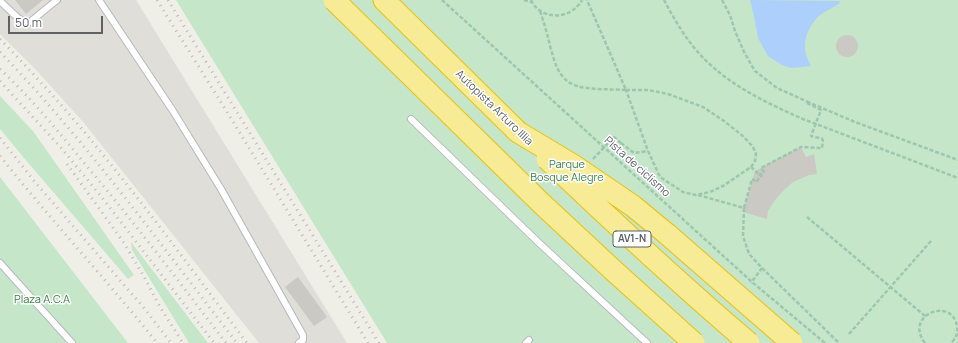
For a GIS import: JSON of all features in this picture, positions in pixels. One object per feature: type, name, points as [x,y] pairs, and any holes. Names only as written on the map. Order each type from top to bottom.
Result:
[{"type":"highway","points":[[334,0],[541,203],[694,343]]},
{"type":"highway","name":"Autopista Arturo Illia","points":[[384,0],[518,132],[629,236],[749,343]]},
{"type":"highway","points":[[518,132],[573,164],[633,206],[792,343]]},
{"type":"lane","points":[[0,1],[18,18],[23,21],[30,22],[57,0]]},
{"type":"lane","points":[[99,0],[173,111],[221,189],[303,335],[303,340],[299,343]]},
{"type":"lane","points":[[410,119],[538,242],[647,343]]},
{"type":"lane","points":[[0,263],[69,342]]},
{"type":"path","name":"Pista de ciclismo","points":[[442,0],[752,282],[824,343]]},
{"type":"path","points":[[524,0],[532,1],[540,11],[555,62],[559,72],[565,79],[576,86],[590,88],[648,90],[668,94],[703,107],[724,121],[744,137],[753,147],[756,154],[755,161],[751,167],[723,186],[710,192],[696,195]]},
{"type":"path","points":[[540,11],[549,15],[558,16],[567,14],[575,9],[582,0]]},
{"type":"path","points":[[587,0],[626,90],[648,151],[660,177],[683,192],[744,208],[752,179],[757,182],[764,172],[761,168],[801,147],[822,148],[823,139],[811,136],[821,110],[808,102]]},
{"type":"path","points":[[664,0],[692,45],[709,64],[731,82],[754,96],[804,119],[958,178]]},
{"type":"path","points":[[722,0],[730,15],[744,52],[755,71],[777,88],[854,122],[958,160]]},
{"type":"path","points":[[591,161],[614,136],[634,153],[648,151]]},
{"type":"path","points":[[751,167],[761,176]]},
{"type":"path","points":[[807,217],[925,316]]},
{"type":"path","points":[[849,334],[931,241]]},
{"type":"path","points":[[762,268],[839,343]]},
{"type":"path","points":[[925,343],[920,333],[921,320],[930,312],[936,310],[948,313],[956,323],[956,335],[951,343]]},
{"type":"shaded area","points":[[0,0],[136,0],[347,343],[259,343],[84,123],[38,72],[0,34]]},
{"type":"green space","name":"Parque Bosque Alegre","points":[[176,0],[958,0],[958,343],[387,343]]},
{"type":"green space","points":[[0,96],[33,131],[134,275],[128,279],[0,129]]},
{"type":"green space","name":"Plaza A.C.A","points":[[0,177],[128,343],[0,343]]},
{"type":"green space","points":[[131,242],[208,343],[189,343],[132,250]]},
{"type":"water","points":[[750,0],[840,1],[839,4],[820,15],[809,30],[805,48],[806,55],[811,66],[791,68],[782,65],[768,56],[758,38]]},
{"type":"building","points":[[15,0],[43,0],[26,14]]},
{"type":"building","points":[[847,35],[855,38],[858,46],[855,54],[847,57],[839,54],[836,46],[839,38]]},
{"type":"building","points":[[801,147],[806,157],[814,154],[817,174],[809,175],[793,182],[785,189],[768,211],[767,219],[743,212],[755,171]]},
{"type":"building","points":[[298,277],[327,317],[314,326],[285,287]]},
{"type":"railway","points":[[157,0],[368,343]]},
{"type":"railway","points":[[168,0],[379,343]]},
{"type":"railway","points":[[0,39],[84,131],[115,169],[247,343]]},
{"type":"railway","points":[[0,52],[32,86],[93,158],[237,343]]},
{"type":"railway","points":[[0,69],[23,91],[103,186],[226,343]]},
{"type":"railway","points":[[0,81],[63,150],[104,200],[214,343]]},
{"type":"railway","points":[[0,138],[35,182],[144,308],[171,343]]},
{"type":"railway","points":[[0,156],[157,343]]},
{"type":"railway","points":[[67,164],[124,243],[160,307],[183,343]]}]
